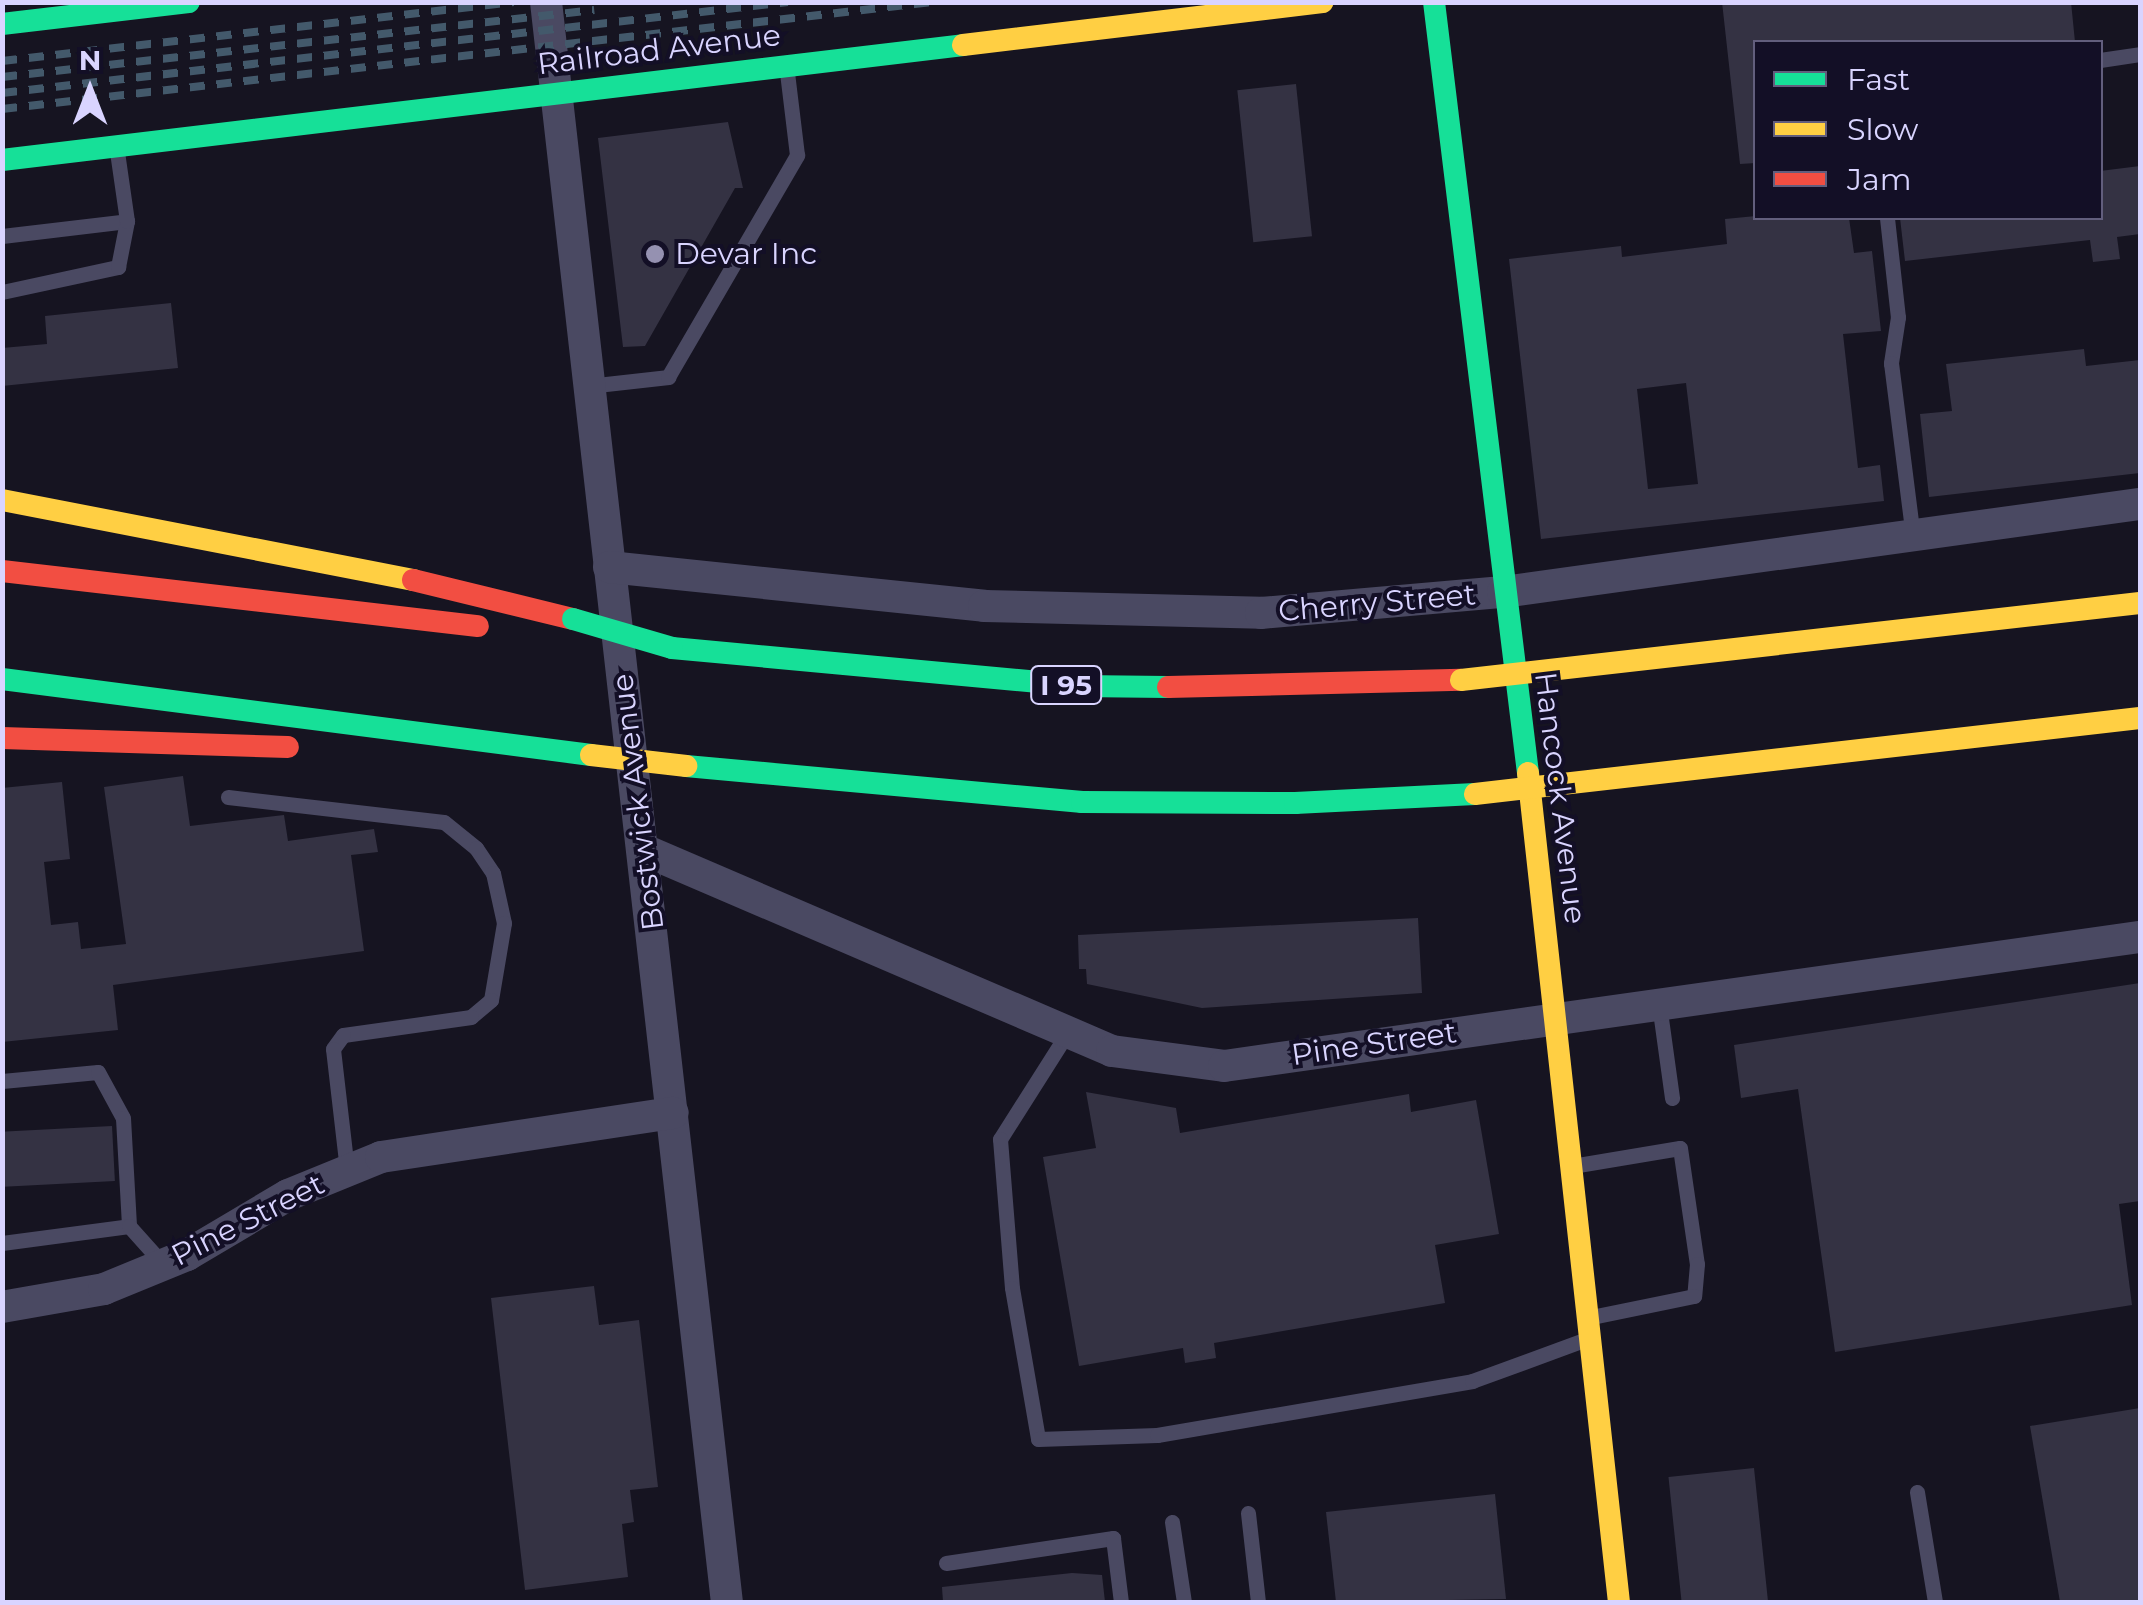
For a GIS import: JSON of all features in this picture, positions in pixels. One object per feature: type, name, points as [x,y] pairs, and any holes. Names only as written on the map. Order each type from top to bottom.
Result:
[{"type":"main road","points":[[2,24],[188,2]]},
{"type":"main road","name":"Railroad Avenue","points":[[2,160],[1322,2]]},
{"type":"main road","name":"Hancock Avenue","points":[[1434,2],[1558,1018],[1620,1602]]},
{"type":"main road","points":[[2,500],[406,578],[574,628]]},
{"type":"main road","points":[[2,570],[574,628]]},
{"type":"main road","name":"I 95","points":[[574,628],[672,648],[1079,686],[1288,688],[1461,680],[2140,604]]},
{"type":"main road","points":[[2,679],[686,766],[1082,802],[1295,803],[1475,794],[2140,718]]},
{"type":"main road","points":[[2,738],[322,750]]},
{"type":"main road","points":[[1954,741],[2140,743]]},
{"type":"main road","points":[[376,753],[590,755]]},
{"type":"street","name":"Bostwick Avenue","points":[[546,2],[727,1602]]},
{"type":"street","name":"Cherry Street","points":[[609,568],[882,598],[1087,611],[1260,613],[1503,592],[2140,504]]},
{"type":"street","name":"Pine Street","points":[[644,850],[1112,1051],[1224,1066],[2140,936]]},
{"type":"street","name":"Pine Street","points":[[2,1308],[104,1289],[163,1264],[288,1195],[347,1170],[446,1144],[672,1113]]},
{"type":"lane","points":[[2103,60],[2140,54]]},
{"type":"lane","points":[[588,386],[668,377],[797,155],[787,65]]},
{"type":"lane","points":[[2,292],[110,274],[122,258],[127,220],[116,146]]},
{"type":"lane","points":[[2,236],[127,220]]},
{"type":"lane","points":[[1887,220],[1898,317],[1891,363],[1913,536]]},
{"type":"lane","points":[[228,798],[444,822],[476,848],[493,873],[504,941],[491,1000],[471,1017],[343,1035],[333,1049],[347,1170]]},
{"type":"lane","points":[[1658,1004],[1672,1098]]},
{"type":"lane","points":[[1068,1032],[1000,1139],[1012,1288],[1038,1439],[1157,1435],[1472,1381],[1591,1327],[1694,1296],[1697,1264],[1680,1148],[1574,1166]]},
{"type":"lane","points":[[2,1082],[98,1072],[123,1118],[129,1226],[163,1264]]},
{"type":"lane","points":[[2,1243],[129,1226]]},
{"type":"lane","points":[[1917,1492],[1935,1602]]},
{"type":"lane","points":[[1248,1513],[1258,1602]]},
{"type":"lane","points":[[1172,1522],[1184,1602]]},
{"type":"lane","points":[[946,1562],[1112,1538],[1120,1602]]},
{"type":"building","points":[[1722,2],[2071,2],[2075,40],[1753,40],[1753,163],[1740,164]]},
{"type":"building","points":[[1296,84],[1312,236],[1253,242],[1237,90]]},
{"type":"building","name":"Devar Inc","points":[[728,122],[743,188],[735,188],[645,346],[623,347],[598,138]]},
{"type":"building","points":[[2140,166],[2140,234],[2117,237],[2120,259],[2093,262],[2090,240],[1905,261],[1900,220],[2103,220],[2103,171]]},
{"type":"building","points":[[1725,219],[1849,220],[1854,253],[1872,251],[1881,331],[1843,334],[1858,468],[1880,465],[1884,501],[1541,539],[1509,259],[1621,246],[1622,257],[1727,244]],"holes":[[[1686,383],[1698,484],[1648,489],[1637,389]]]},
{"type":"building","points":[[171,303],[178,368],[2,386],[2,348],[47,344],[45,316]]},
{"type":"building","points":[[2084,349],[2086,366],[2140,360],[2140,473],[1929,497],[1920,414],[1952,411],[1946,364]]},
{"type":"building","points":[[183,776],[190,826],[284,815],[288,841],[374,829],[378,852],[351,855],[364,951],[113,985],[118,1030],[2,1042],[2,788],[62,782],[70,859],[44,862],[51,925],[78,922],[81,949],[126,944],[104,787]]},
{"type":"building","points":[[1418,918],[1422,993],[1202,1008],[1087,984],[1086,969],[1079,969],[1078,935]]},
{"type":"building","points":[[2140,983],[2140,1201],[2119,1204],[2132,1305],[1835,1352],[1798,1089],[1741,1098],[1734,1045]]},
{"type":"building","points":[[1086,1092],[1176,1108],[1180,1133],[1409,1094],[1411,1112],[1476,1100],[1499,1234],[1435,1245],[1445,1303],[1214,1343],[1216,1358],[1185,1363],[1183,1348],[1079,1366],[1043,1157],[1096,1148]]},
{"type":"building","points":[[112,1126],[115,1181],[4,1187],[2,1132]]},
{"type":"building","points":[[594,1286],[599,1325],[639,1320],[658,1487],[630,1490],[634,1522],[622,1524],[628,1577],[525,1590],[491,1298]]},
{"type":"building","points":[[2140,1408],[2140,1602],[2060,1602],[2030,1426]]},
{"type":"building","points":[[1754,1468],[1768,1602],[1682,1602],[1668,1477]]},
{"type":"building","points":[[1495,1494],[1506,1599],[1336,1602],[1326,1512]]},
{"type":"building","points":[[1072,1573],[1102,1575],[1105,1602],[943,1602],[942,1587]]},
{"type":"railway","points":[[2,61],[514,2]]},
{"type":"railway","points":[[2,93],[788,2]]},
{"type":"railway","points":[[2,109],[932,2]]},
{"type":"railway","points":[[2,77],[594,10]]},
{"type":"traffic: fast","points":[[2,24],[189,2]]},
{"type":"traffic: fast","points":[[1434,2],[1528,773]]},
{"type":"traffic: fast","points":[[2,160],[963,45]]},
{"type":"traffic: fast","points":[[573,619],[672,648]]},
{"type":"traffic: fast","points":[[672,648],[1079,686],[1168,687]]},
{"type":"traffic: fast","points":[[2,679],[591,755]]},
{"type":"traffic: fast","points":[[686,766],[1082,802],[1295,803],[1475,794]]},
{"type":"traffic: slow","points":[[963,45],[1322,2]]},
{"type":"traffic: slow","points":[[2,500],[413,580]]},
{"type":"traffic: slow","points":[[1461,680],[2140,603]]},
{"type":"traffic: slow","points":[[1475,794],[2140,718]]},
{"type":"traffic: slow","points":[[591,755],[686,766]]},
{"type":"traffic: slow","points":[[1528,773],[1619,1602]]},
{"type":"traffic: jam","points":[[2,571],[478,626]]},
{"type":"traffic: jam","points":[[413,580],[573,619]]},
{"type":"traffic: jam","points":[[1168,687],[1461,680]]},
{"type":"traffic: jam","points":[[2,738],[288,747]]},
{"type":"place","name":"Devar Inc","points":[[655,254]]}]
